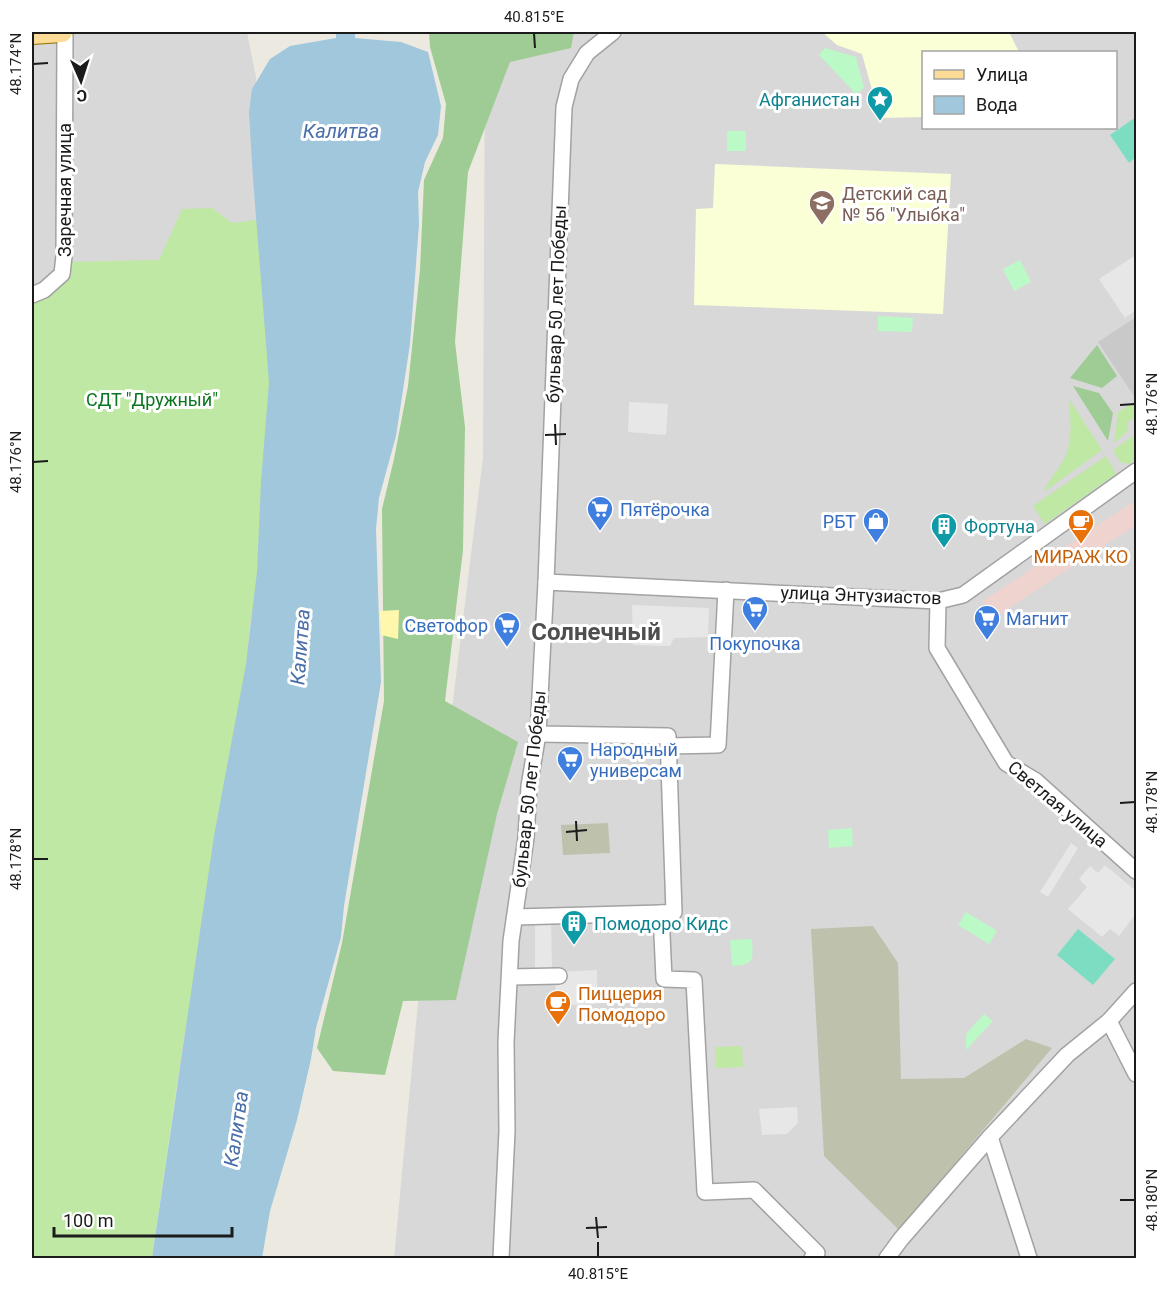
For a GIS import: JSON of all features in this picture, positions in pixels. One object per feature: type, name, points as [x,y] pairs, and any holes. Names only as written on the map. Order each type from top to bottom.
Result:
[{"type":"main road","points":[[35,35],[63,32]]},
{"type":"street","name":"Заречная улица","points":[[32,295],[44,290],[62,274],[64,256],[63,32]]},
{"type":"street","name":"бульвар 50 лет Победы","points":[[501,1258],[507,1131],[506,1042],[510,977],[515,917],[526,838],[529,786],[538,734],[564,107],[571,79],[587,53],[613,32]]},
{"type":"street","name":"улица Энтузиастов","points":[[546,582],[938,601],[963,595],[1137,471]]},
{"type":"street","points":[[669,746],[718,745],[726,590]]},
{"type":"street","name":"Светлая улица","points":[[938,601],[937,648],[1006,763],[1036,781],[1137,871]]},
{"type":"street","points":[[538,734],[668,736],[667,913],[664,979],[694,980],[705,1192],[754,1190],[817,1253],[812,1258]]},
{"type":"street","points":[[515,917],[667,913]]},
{"type":"street","points":[[510,977],[559,976]]},
{"type":"street","points":[[887,1258],[990,1137],[1067,1055],[1108,1021],[1137,991]]},
{"type":"street","points":[[1108,1021],[1137,1074]]},
{"type":"street","points":[[990,1137],[1029,1258]]},
{"type":"shaded area","name":"СДТ \"Дружный\"","points":[[32,32],[247,32],[256,77],[273,417],[240,742],[168,1134],[32,1258]]},
{"type":"shaded area","points":[[429,32],[574,32],[571,48],[510,62],[468,172],[455,342],[465,427],[463,550],[445,701],[518,742],[497,814],[456,1000],[403,1001],[385,1075],[333,1071],[317,1048],[342,943],[384,701],[382,509],[408,386],[420,270],[424,180],[443,138],[446,104],[430,47]]},
{"type":"shaded area","points":[[485,32],[1136,32],[1136,1258],[394,1258],[425,928],[483,457]]},
{"type":"shaded area","points":[[822,32],[1009,32],[1018,51],[922,51],[922,117],[880,118],[862,54],[837,45]]},
{"type":"shaded area","points":[[825,48],[856,57],[864,88],[856,94],[819,55]]},
{"type":"shaded area","points":[[727,131],[746,131],[746,151],[727,151]]},
{"type":"shaded area","name":"Детский сад № 56 \"Улыбка\"","points":[[715,164],[951,174],[943,314],[694,305],[696,209],[713,208]]},
{"type":"shaded area","points":[[1136,255],[1136,310],[1125,318],[1099,279]]},
{"type":"shaded area","points":[[1020,260],[1031,282],[1014,291],[1003,269]]},
{"type":"shaded area","points":[[878,316],[913,318],[912,332],[878,331]]},
{"type":"shaded area","points":[[1136,317],[1136,399],[1098,342]]},
{"type":"shaded area","points":[[1097,345],[1117,376],[1102,388],[1070,378]]},
{"type":"shaded area","points":[[1073,386],[1099,393],[1113,413],[1108,441]]},
{"type":"shaded area","points":[[629,402],[668,404],[666,435],[628,432]]},
{"type":"shaded area","points":[[1136,500],[1136,525],[994,618],[983,601]]},
{"type":"shaded area","points":[[632,605],[709,608],[708,637],[674,638],[670,646],[633,645]]},
{"type":"shaded area","points":[[608,823],[610,853],[563,855],[561,825]]},
{"type":"shaded area","points":[[852,828],[853,846],[829,848],[828,830]]},
{"type":"shaded area","points":[[1071,843],[1078,848],[1048,897],[1040,892]]},
{"type":"shaded area","points":[[1105,865],[1136,891],[1136,914],[1119,936],[1110,929],[1102,937],[1068,909],[1087,887],[1079,879],[1090,866],[1098,873]]},
{"type":"shaded area","points":[[966,912],[997,931],[989,944],[958,925]]},
{"type":"shaded area","points":[[551,923],[552,968],[535,968],[535,924]]},
{"type":"shaded area","points":[[873,926],[898,963],[901,1079],[964,1078],[1026,1039],[1052,1048],[899,1230],[824,1156],[811,929]]},
{"type":"shaded area","points":[[752,939],[753,952],[749,963],[732,966],[730,940]]},
{"type":"shaded area","points":[[597,970],[597,1004],[555,1006],[556,972]]},
{"type":"shaded area","points":[[984,1014],[993,1021],[966,1050],[966,1034]]},
{"type":"shaded area","points":[[797,1107],[798,1123],[787,1134],[762,1135],[759,1109]]},
{"type":"green space","points":[[1136,117],[1136,157],[1129,163],[1110,135]]},
{"type":"green space","name":"СДТ \"Дружный\"","points":[[212,208],[232,223],[271,218],[276,299],[267,537],[249,628],[242,769],[211,921],[184,1036],[152,1258],[32,1258],[32,292],[64,262],[159,260],[182,209]]},
{"type":"green space","points":[[1069,399],[1102,450],[1044,492],[1064,460],[1070,442]]},
{"type":"green space","points":[[1131,404],[1136,405],[1136,417],[1128,422],[1128,431],[1114,443],[1118,412]]},
{"type":"green space","points":[[1136,434],[1136,459],[1129,464],[1120,462],[1113,450]]},
{"type":"green space","points":[[1106,456],[1116,474],[1045,524],[1033,506]]},
{"type":"green space","points":[[1078,929],[1115,959],[1093,985],[1057,955]]},
{"type":"green space","points":[[742,1046],[743,1067],[716,1068],[715,1047]]},
{"type":"sand","points":[[399,610],[398,639],[381,635],[380,611]]},
{"type":"water","name":"Калитва","points":[[336,32],[355,32],[355,38],[401,42],[428,52],[441,106],[438,135],[425,162],[418,192],[419,224],[410,344],[396,436],[379,498],[376,529],[381,682],[344,906],[341,937],[316,1028],[297,1120],[270,1211],[262,1258],[152,1258],[214,836],[246,664],[257,572],[269,382],[249,112],[252,89],[270,59],[290,46],[336,38]]},
{"type":"place","name":"Афганистан","points":[[880,122]]},
{"type":"place","name":"Детский сад № 56 \"Улыбка\"","points":[[822,226]]},
{"type":"place","name":"Пятёрочка","points":[[600,532]]},
{"type":"place","name":"РБТ","points":[[876,544]]},
{"type":"place","name":"МИРАЖ КО","points":[[1081,545]]},
{"type":"place","name":"Фортуна","points":[[944,549]]},
{"type":"place","name":"Покупочка","points":[[755,632]]},
{"type":"place","name":"Магнит","points":[[987,641]]},
{"type":"place","name":"Светофор","points":[[507,648]]},
{"type":"place","name":"Народный универсам","points":[[570,782]]},
{"type":"place","name":"Помодоро Кидс","points":[[574,946]]},
{"type":"place","name":"Пиццерия Помодоро","points":[[558,1026]]},
{"type":"district","name":"Солнечный","points":[[596,632]]}]
